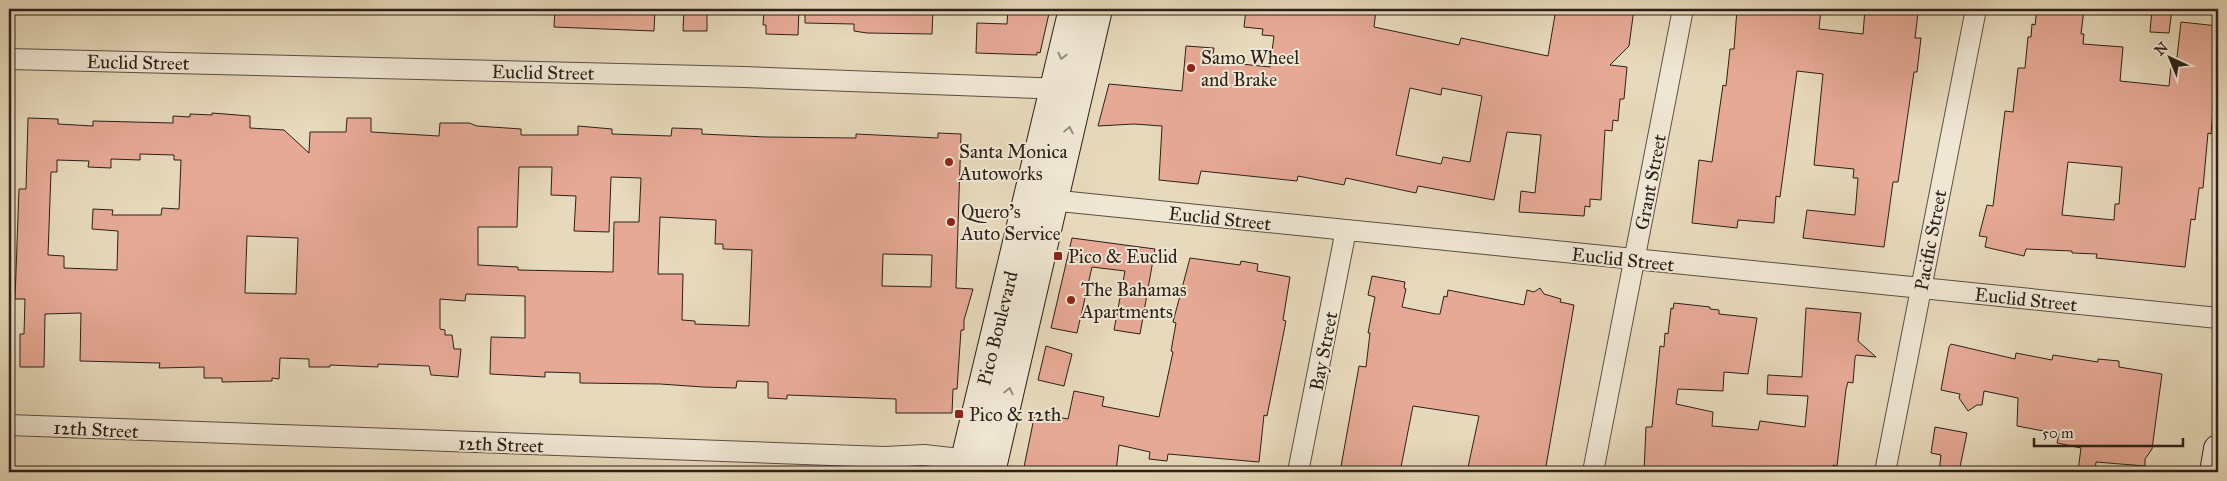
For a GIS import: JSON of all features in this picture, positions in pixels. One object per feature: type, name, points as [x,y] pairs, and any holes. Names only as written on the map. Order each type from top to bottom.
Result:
[{"type":"main road","name":"Pico Boulevard","points":[[992,467],[1041,199],[1066,89],[1074,9]]},
{"type":"main road","name":"Pico Boulevard","points":[[1066,89],[1098,9]]},
{"type":"main road","name":"Pico Boulevard","points":[[964,466],[1041,199]]},
{"type":"main road","points":[[2214,472],[2218,449]]},
{"type":"street","name":"Grant Street","points":[[1593,472],[1682,9]]},
{"type":"street","name":"Pacific Street","points":[[1885,472],[1976,9]]},
{"type":"street","name":"Euclid Street","points":[[9,59],[744,77],[1066,89]]},
{"type":"street","name":"Euclid Street","points":[[1041,199],[2218,318]]},
{"type":"street","name":"Bay Street","points":[[1298,472],[1346,230]]},
{"type":"street","name":"12th Street","points":[[9,425],[875,457],[924,455],[964,466],[992,467]]},
{"type":"building","points":[[555,9],[655,9],[654,31],[554,27]]},
{"type":"building","points":[[684,9],[707,9],[707,31],[683,31]]},
{"type":"building","points":[[764,9],[799,9],[798,35],[766,34],[766,25],[763,25]]},
{"type":"building","points":[[805,9],[933,9],[932,34],[867,33],[854,31],[854,24],[805,23]]},
{"type":"building","points":[[1008,9],[1050,9],[1040,53],[1037,52],[1037,55],[976,53],[977,23],[1007,24]]},
{"type":"building","points":[[1246,9],[1311,9],[1355,13],[1355,9],[1376,9],[1374,27],[1459,45],[1461,38],[1548,56],[1556,9],[1634,9],[1629,46],[1610,65],[1627,67],[1624,99],[1620,99],[1618,121],[1613,120],[1612,131],[1605,130],[1601,200],[1590,199],[1590,207],[1585,206],[1584,216],[1519,212],[1521,191],[1535,193],[1541,135],[1507,132],[1494,200],[1418,186],[1416,193],[1346,178],[1344,185],[1298,176],[1297,181],[1201,171],[1198,184],[1159,180],[1162,126],[1134,124],[1098,126],[1109,84],[1182,91],[1186,46],[1214,48],[1212,61],[1270,67],[1274,36],[1262,35],[1263,29],[1244,27]],"holes":[[[1410,88],[1441,95],[1442,88],[1482,96],[1470,162],[1443,157],[1441,164],[1396,155]]]},
{"type":"building","points":[[1737,9],[1821,9],[1819,29],[1863,34],[1865,9],[1918,13],[1915,38],[1921,38],[1917,72],[1914,72],[1898,182],[1893,182],[1884,247],[1803,238],[1807,210],[1855,215],[1858,178],[1853,178],[1854,169],[1814,165],[1823,74],[1797,71],[1780,197],[1776,196],[1774,223],[1738,220],[1737,228],[1692,223],[1699,160],[1712,162],[1723,85],[1726,86],[1730,49],[1734,49]]},
{"type":"building","points":[[2037,9],[2084,9],[2081,34],[2084,34],[2083,44],[2123,47],[2120,81],[2169,86],[2171,66],[2176,66],[2181,22],[2218,26],[2218,98],[2214,97],[2211,134],[2208,133],[2203,188],[2199,188],[2195,220],[2191,219],[2185,267],[2096,258],[2097,254],[2072,253],[2072,251],[2026,249],[2024,256],[1985,247],[1987,237],[1979,236],[1987,205],[1993,206],[2005,111],[2013,112],[2018,68],[2025,68],[2028,37],[2031,37],[2032,24],[2035,25]],"holes":[[[2068,162],[2122,167],[2119,204],[2115,204],[2114,220],[2062,215]]]},
{"type":"building","points":[[2152,9],[2172,9],[2169,33],[2150,32]]},
{"type":"building","points":[[212,113],[250,116],[250,128],[284,130],[309,153],[310,132],[346,132],[347,118],[371,118],[371,132],[439,136],[440,123],[469,123],[477,126],[521,129],[521,135],[578,135],[578,126],[612,129],[612,134],[671,136],[672,128],[702,129],[702,134],[766,137],[856,138],[856,134],[938,138],[938,133],[961,134],[956,288],[973,289],[964,320],[964,330],[961,330],[957,389],[953,389],[952,413],[896,413],[896,399],[787,395],[787,399],[768,398],[768,382],[737,381],[736,388],[660,384],[580,383],[580,373],[545,372],[545,377],[490,374],[491,337],[525,338],[525,296],[466,294],[465,301],[440,299],[440,329],[445,330],[445,335],[452,335],[454,349],[461,349],[458,377],[431,375],[429,366],[378,364],[378,367],[330,365],[330,367],[309,367],[309,359],[280,358],[279,379],[272,378],[272,381],[222,382],[222,378],[204,378],[204,367],[159,368],[160,363],[80,361],[81,313],[45,314],[44,367],[20,367],[20,334],[24,334],[25,299],[15,299],[19,189],[26,189],[28,118],[58,119],[58,124],[93,126],[93,121],[173,123],[173,116],[190,117],[190,114],[212,115]],"holes":[[[140,154],[174,155],[174,160],[181,160],[179,209],[162,208],[161,215],[112,215],[113,210],[93,209],[92,229],[118,231],[117,270],[64,268],[64,256],[48,255],[51,172],[57,172],[57,160],[89,161],[88,167],[111,168],[111,159],[140,160]],[[519,167],[552,167],[551,195],[576,196],[574,231],[609,232],[611,177],[641,178],[639,222],[614,222],[613,272],[518,270],[518,267],[478,265],[478,227],[517,227]],[[660,217],[716,220],[715,244],[723,244],[723,249],[752,250],[749,326],[695,324],[695,321],[682,320],[683,274],[658,274]],[[247,236],[298,238],[296,294],[245,293]],[[883,254],[932,255],[931,287],[882,286]]]},
{"type":"building","name":"The Bahamas Apartments","points":[[1072,238],[1155,249],[1140,334],[1114,330],[1125,271],[1092,267],[1077,333],[1051,328]]},
{"type":"building","points":[[1190,258],[1240,265],[1241,261],[1258,264],[1257,271],[1290,277],[1283,320],[1286,321],[1267,416],[1264,415],[1259,462],[1168,454],[1167,461],[1149,459],[1150,452],[1119,445],[1116,472],[1023,472],[1035,413],[1068,419],[1074,391],[1104,397],[1102,406],[1159,417],[1173,352],[1171,351],[1176,323],[1173,322]]},
{"type":"building","points":[[1372,276],[1405,282],[1404,288],[1406,289],[1402,307],[1436,314],[1440,314],[1444,296],[1447,297],[1448,290],[1524,305],[1527,290],[1534,292],[1540,288],[1544,294],[1561,299],[1560,302],[1574,305],[1545,472],[1467,472],[1479,416],[1413,406],[1400,472],[1371,469],[1371,472],[1340,472],[1359,366],[1366,367],[1370,333],[1368,333],[1375,297],[1368,295]]},
{"type":"building","points":[[1674,303],[1710,307],[1710,309],[1719,310],[1719,314],[1757,318],[1748,374],[1724,372],[1723,391],[1678,389],[1676,404],[1713,412],[1712,426],[1758,430],[1760,421],[1805,427],[1808,396],[1767,394],[1768,375],[1802,377],[1806,308],[1861,313],[1858,341],[1876,357],[1856,355],[1853,383],[1848,382],[1846,389],[1837,466],[1833,465],[1832,472],[1644,472],[1646,427],[1652,427],[1660,346],[1664,347],[1665,333],[1668,334],[1671,308],[1673,309]]},
{"type":"building","points":[[1951,344],[2015,359],[2016,353],[2052,360],[2053,355],[2098,362],[2098,359],[2119,361],[2119,367],[2162,374],[2152,449],[2145,459],[2145,466],[2096,462],[2095,472],[2078,471],[2081,448],[2057,443],[2059,434],[2017,426],[2018,398],[1984,391],[1982,405],[1977,405],[1968,411],[1959,398],[1960,394],[1941,390]]},
{"type":"building","points":[[1046,346],[1072,354],[1064,386],[1038,380]]},
{"type":"building","points":[[1935,427],[1967,433],[1959,472],[1939,472],[1941,455],[1931,453]]},
{"type":"place","name":"Samo Wheel and Brake","points":[[1191,68]]},
{"type":"place","name":"Santa Monica Autoworks","points":[[949,162]]},
{"type":"place","name":"Quero's Auto Service","points":[[951,222]]},
{"type":"place","name":"Pico & Euclid","points":[[1058,256]]},
{"type":"place","name":"The Bahamas Apartments","points":[[1071,300]]},
{"type":"place","name":"Pico & 12th","points":[[959,414]]}]
